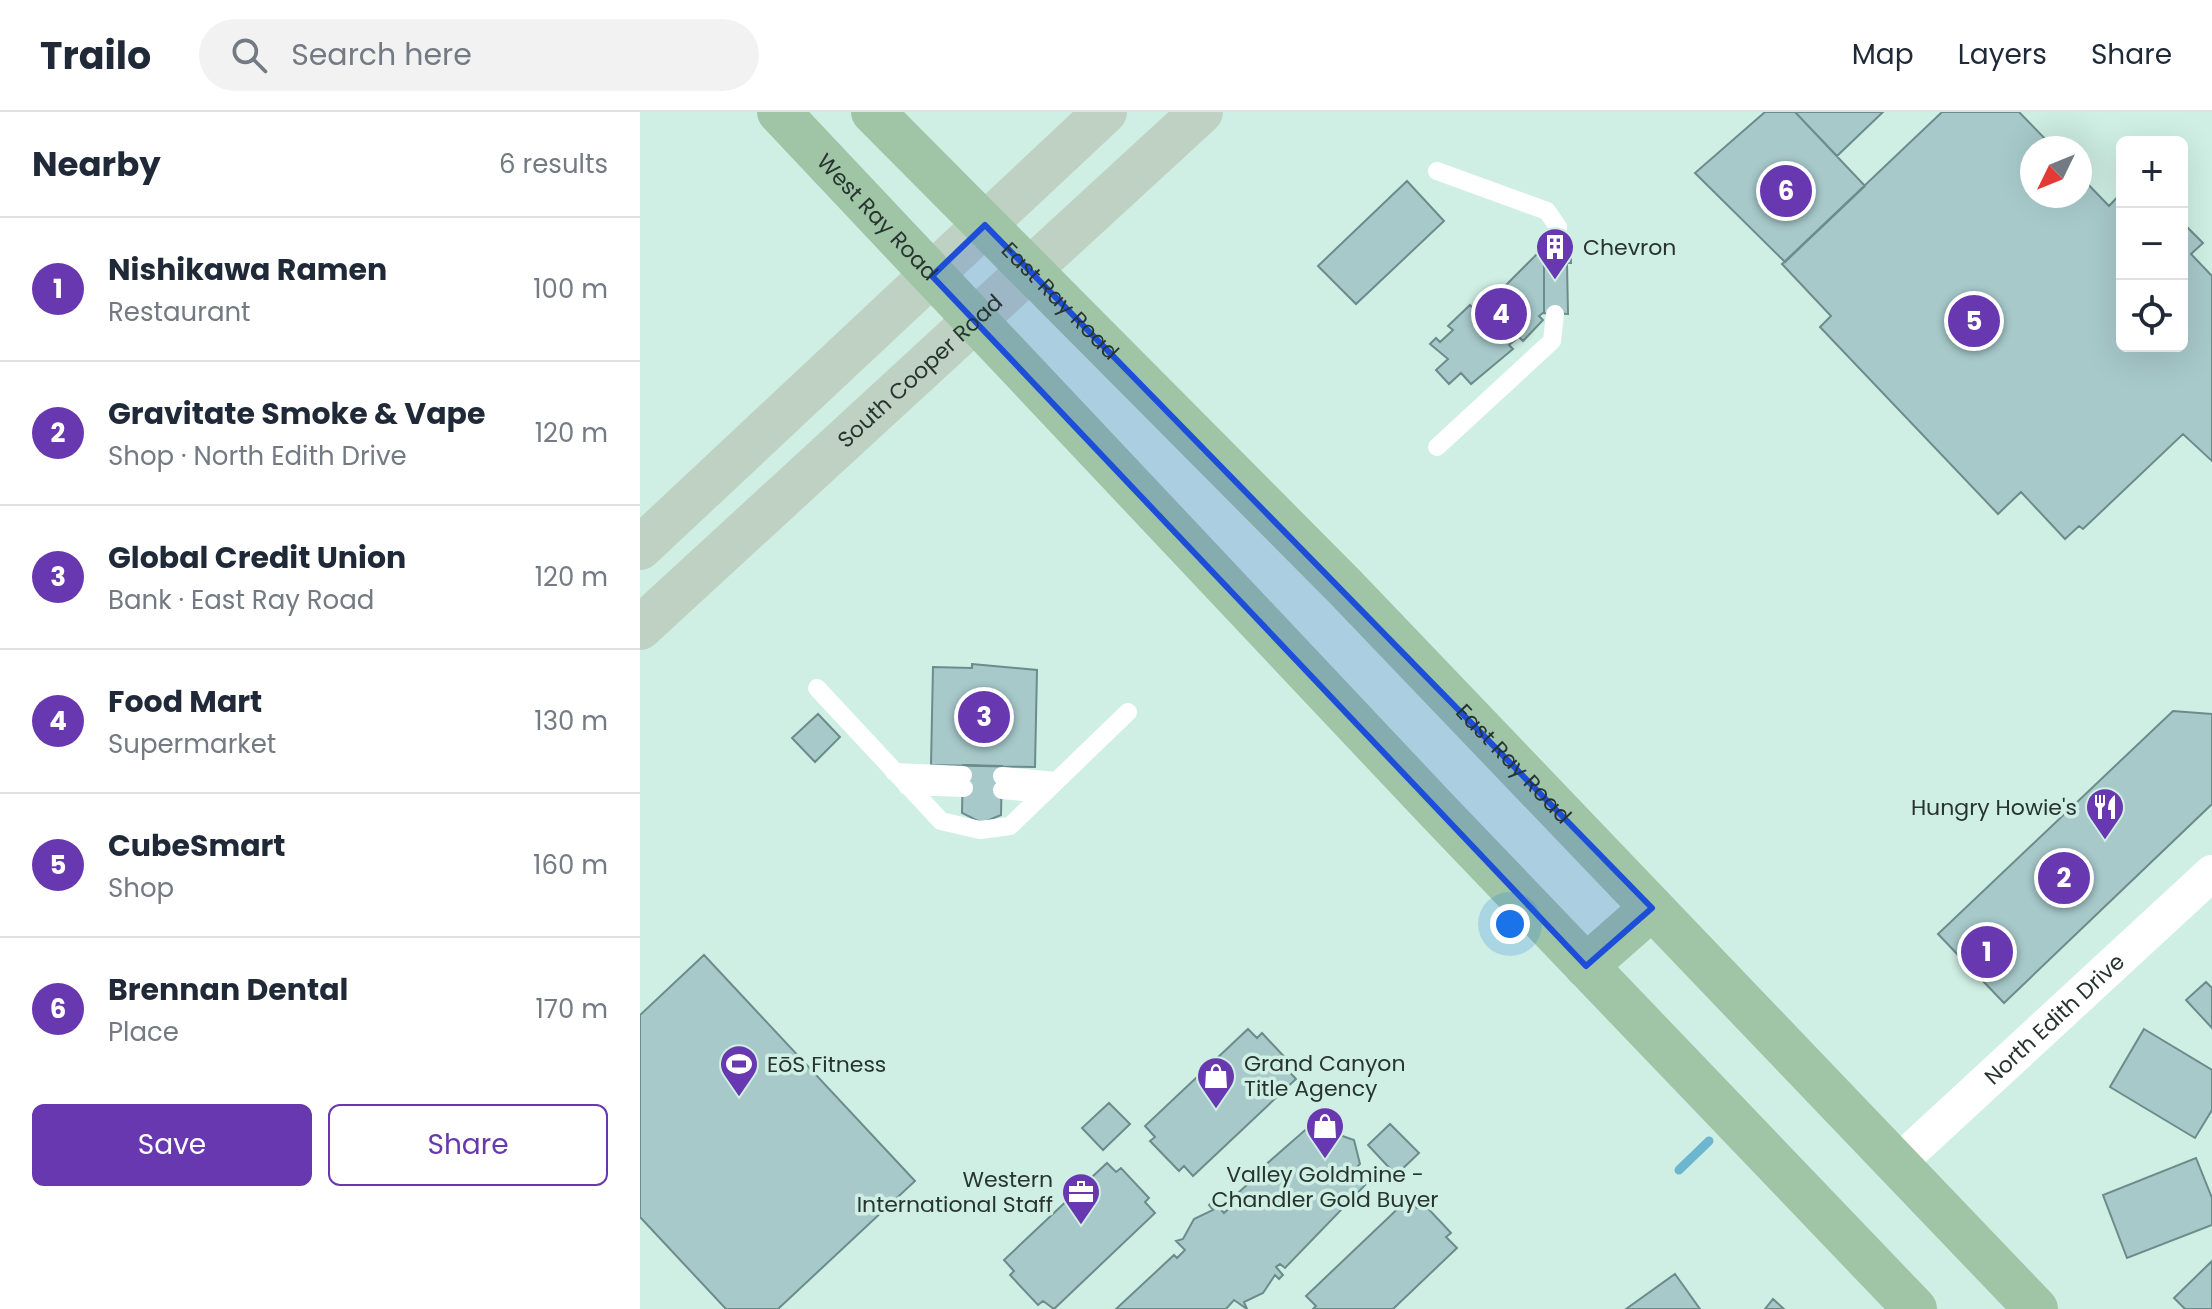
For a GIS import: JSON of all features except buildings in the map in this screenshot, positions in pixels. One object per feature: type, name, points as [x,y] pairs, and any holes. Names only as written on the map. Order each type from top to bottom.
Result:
[{"type":"main road","name":"West Ray Road","points":[[779,112],[974,321]]},
{"type":"main road","points":[[873,112],[985,225]]},
{"type":"main road","points":[[640,548],[1105,112]]},
{"type":"main road","name":"South Cooper Road","points":[[640,628],[1201,112]]},
{"type":"main road","name":"East Ray Road","points":[[985,225],[1345,587],[2036,1309]]},
{"type":"main road","points":[[974,321],[1915,1309]]},
{"type":"main road","points":[[1586,966],[1652,908]]},
{"type":"street","name":"North Edith Drive","points":[[1897,1164],[2212,873]]},
{"type":"lane","points":[[1437,171],[1547,211],[1558,227],[1557,247]]},
{"type":"lane","points":[[1437,447],[1552,341],[1555,314]]},
{"type":"lane","points":[[817,688],[941,821],[980,830],[1010,826],[1128,712]]},
{"type":"lane","points":[[907,785],[963,788],[907,785]]},
{"type":"lane","points":[[1044,794],[1002,790],[1044,794]]},
{"type":"highlighted area","points":[[985,225],[1652,908],[1586,966],[932,276]]},
{"type":"waterway","points":[[1679,1170],[1709,1141]]},
{"type":"place","name":"Brennan Dental","points":[[1786,191]]},
{"type":"place","name":"Chevron","points":[[1555,281]]},
{"type":"place","name":"Food Mart","points":[[1501,314]]},
{"type":"place","name":"CubeSmart","points":[[1974,321]]},
{"type":"place","name":"Global Credit Union","points":[[984,717]]},
{"type":"place","name":"Hungry Howie's","points":[[2105,841]]},
{"type":"place","name":"Gravitate Smoke & Vape","points":[[2064,878]]},
{"type":"place","name":"Nishikawa Ramen","points":[[1987,952]]},
{"type":"place","name":"EōS Fitness","points":[[739,1098]]},
{"type":"place","name":"Grand Canyon Title Agency","points":[[1216,1110]]},
{"type":"place","name":"Valley Goldmine - Chandler Gold Buyer","points":[[1325,1160]]},
{"type":"place","name":"Western International Staff","points":[[1081,1226]]}]
